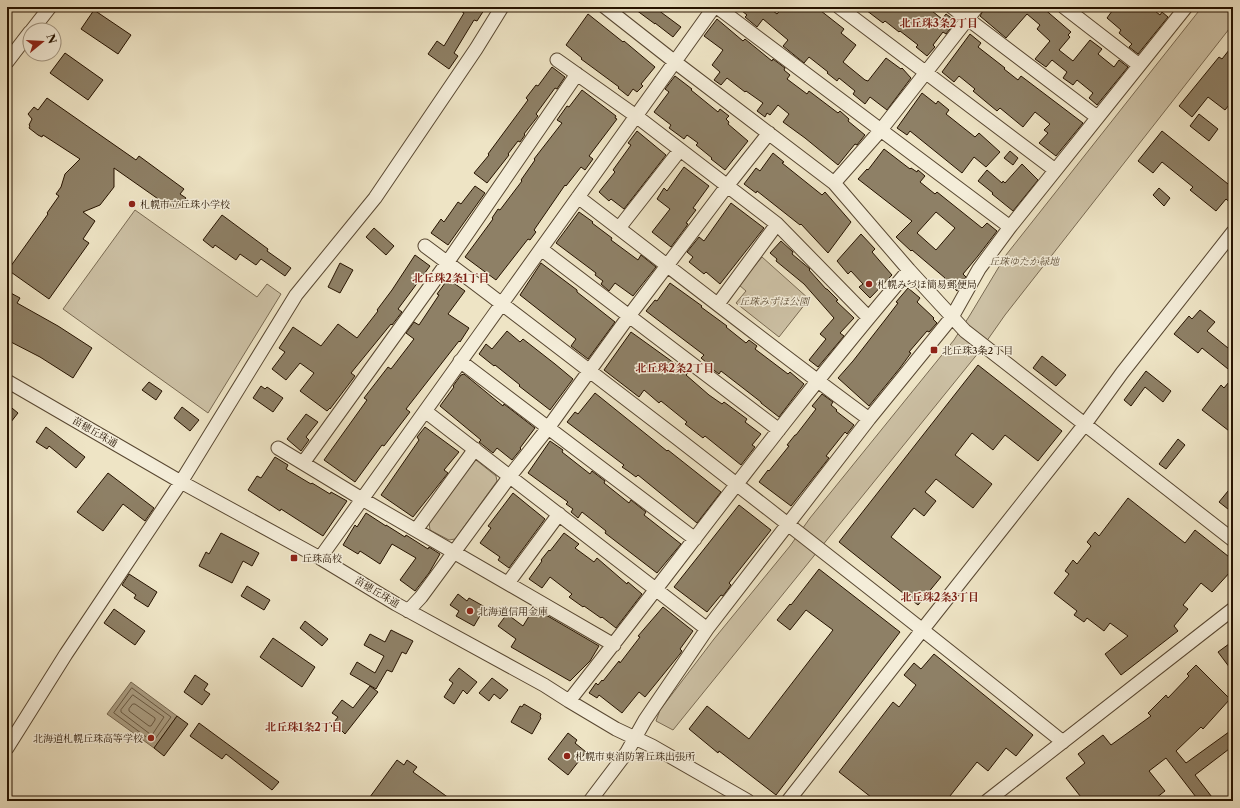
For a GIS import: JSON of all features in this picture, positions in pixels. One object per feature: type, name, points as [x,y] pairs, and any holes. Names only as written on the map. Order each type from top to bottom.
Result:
[{"type":"street","points":[[38,22],[50,7]]},
{"type":"street","points":[[7,748],[66,654],[181,482],[296,295],[376,198],[476,49],[502,7]]},
{"type":"street","points":[[605,7],[834,183],[965,331],[1233,540]]},
{"type":"street","points":[[320,558],[714,7]]},
{"type":"street","points":[[717,7],[880,131],[1010,227]]},
{"type":"street","points":[[839,7],[1055,170]]},
{"type":"street","points":[[952,7],[1097,118]]},
{"type":"street","points":[[834,183],[880,131],[977,7]]},
{"type":"street","points":[[1064,7],[1140,65]]},
{"type":"street","points":[[590,801],[627,752],[645,720],[707,629],[869,419],[952,317],[979,269],[1010,227],[1140,65],[1181,9]]},
{"type":"street","points":[[7,62],[22,43]]},
{"type":"street","points":[[557,60],[636,116],[777,224],[868,317]]},
{"type":"street","points":[[303,463],[447,263],[577,74]]},
{"type":"street","points":[[408,611],[421,597],[510,476],[548,428],[629,316],[769,133]]},
{"type":"street","points":[[619,228],[680,150]]},
{"type":"street","points":[[578,197],[818,382],[869,419]]},
{"type":"street","points":[[718,304],[777,224]]},
{"type":"street","points":[[788,801],[1085,424],[1122,373],[1233,232]]},
{"type":"street","points":[[425,246],[502,303],[789,524],[923,629],[1063,742]]},
{"type":"street","points":[[541,249],[779,430]]},
{"type":"street","points":[[569,701],[868,317],[910,270]]},
{"type":"street","points":[[460,362],[695,538]]},
{"type":"street","name":"苗穂丘珠通","points":[[7,381],[181,482],[320,558],[408,611],[544,685],[616,729],[748,801]]},
{"type":"street","points":[[425,411],[707,629]]},
{"type":"street","points":[[278,448],[362,499],[614,645]]},
{"type":"street","points":[[416,530],[475,449]]},
{"type":"street","points":[[508,583],[559,514]]},
{"type":"street","points":[[987,801],[1233,609]]},
{"type":"green space","name":"丘珠ゆたか緑地","points":[[1202,7],[1233,7],[1233,24],[1005,315],[979,352],[673,730],[656,721],[660,710],[714,639],[954,340],[1006,255]]},
{"type":"green space","points":[[135,210],[257,297],[267,284],[281,294],[208,413],[63,309]]},
{"type":"green space","name":"丘珠みずほ公園","points":[[762,257],[809,299],[779,337],[736,303],[746,291],[739,285]]},
{"type":"green space","points":[[476,460],[496,476],[497,481],[455,539],[449,540],[430,530],[429,523],[472,461]]},
{"type":"water","points":[[131,682],[177,716],[154,748],[107,714]]},
{"type":"building","points":[[455,7],[486,7],[477,21],[474,20],[454,53],[458,56],[449,69],[428,54],[437,41],[444,46],[464,13]]},
{"type":"building","points":[[632,7],[654,7],[681,27],[673,37]]},
{"type":"building","points":[[737,7],[768,7],[777,14],[783,7],[816,7],[844,29],[841,33],[856,45],[843,62],[865,80],[868,81],[886,58],[901,69],[902,68],[911,78],[887,110],[870,97],[865,104],[853,94],[855,91],[839,78],[837,81],[809,57],[804,63],[783,46],[788,40],[763,19],[757,27],[745,17],[747,15]]},
{"type":"building","points":[[862,7],[927,7],[942,19],[946,14],[954,20],[951,24],[953,25],[946,34],[943,32],[933,45],[935,47],[927,56],[916,47],[918,45],[900,31],[899,32],[885,21],[883,23]]},
{"type":"building","points":[[985,7],[1042,7],[1071,32],[1068,35],[1070,37],[1059,50],[1073,61],[1090,40],[1102,49],[1098,54],[1114,67],[1119,60],[1128,67],[1097,105],[1089,98],[1093,93],[1077,80],[1073,85],[1063,78],[1067,72],[1052,60],[1046,67],[1035,59],[1050,41],[1037,29],[1040,25],[1027,14],[1006,38],[980,16]]},
{"type":"building","points":[[1115,7],[1120,11],[1123,7],[1150,7],[1160,15],[1162,12],[1168,17],[1138,54],[1129,47],[1132,44],[1119,33],[1121,30],[1107,18]]},
{"type":"building","points":[[94,10],[131,35],[118,54],[81,29]]},
{"type":"building","points":[[588,14],[655,67],[641,84],[643,86],[637,92],[633,89],[628,96],[618,88],[619,87],[581,59],[582,58],[566,45]]},
{"type":"building","points":[[717,19],[743,41],[745,39],[772,61],[773,59],[785,68],[784,70],[790,75],[787,79],[807,94],[809,91],[838,113],[840,111],[849,119],[848,121],[865,135],[857,145],[855,144],[838,165],[783,122],[789,114],[778,105],[770,115],[767,113],[765,117],[757,111],[763,103],[746,91],[745,92],[727,78],[721,85],[714,80],[720,72],[712,65],[723,50],[704,36]]},
{"type":"building","points":[[970,34],[981,43],[978,47],[1005,68],[1004,69],[1018,80],[1021,76],[1083,123],[1056,156],[1039,143],[1048,133],[1044,130],[1050,124],[1035,112],[1023,127],[1000,108],[997,111],[973,91],[975,89],[959,76],[954,82],[942,72]]},
{"type":"building","points":[[1233,45],[1233,100],[1225,110],[1208,97],[1192,117],[1179,106],[1219,57],[1222,59]]},
{"type":"building","points":[[65,53],[103,80],[88,100],[50,73],[58,62],[62,62],[62,57]]},
{"type":"building","points":[[552,67],[565,77],[536,114],[538,116],[524,134],[525,135],[520,142],[518,141],[487,183],[474,173],[489,155],[488,154],[528,100],[526,98],[536,85],[538,86]]},
{"type":"building","points":[[675,76],[718,112],[720,109],[729,116],[726,119],[729,122],[728,124],[748,141],[725,170],[696,145],[698,143],[687,135],[684,139],[669,128],[671,125],[654,112],[669,92],[665,89]]},
{"type":"building","points":[[582,90],[616,116],[615,118],[617,119],[589,156],[593,159],[585,170],[581,167],[566,186],[565,185],[534,230],[536,232],[530,240],[528,239],[496,280],[465,257],[493,219],[492,218],[498,209],[500,210],[522,181],[521,180],[535,160],[534,159],[562,123],[557,120],[567,106],[569,107]]},
{"type":"building","points":[[922,93],[936,104],[938,101],[949,110],[946,114],[975,137],[979,133],[1000,152],[986,167],[974,157],[962,173],[910,131],[907,135],[897,128]]},
{"type":"building","points":[[47,98],[136,160],[139,156],[184,189],[180,194],[186,198],[179,208],[173,204],[171,208],[114,168],[114,187],[100,205],[83,212],[95,221],[83,239],[89,243],[49,299],[8,270],[59,196],[56,194],[61,187],[65,174],[80,159],[43,135],[42,137],[38,135],[29,128],[32,119],[28,114],[34,107],[38,110]]},
{"type":"building","points":[[1199,114],[1218,129],[1209,141],[1190,126]]},
{"type":"building","points":[[637,131],[666,155],[624,209],[611,199],[609,201],[599,192],[615,172],[613,170],[631,145],[628,143]]},
{"type":"building","points":[[1162,131],[1233,188],[1233,205],[1226,199],[1216,211],[1190,190],[1193,187],[1162,162],[1153,173],[1138,161]]},
{"type":"building","points":[[884,149],[910,169],[911,168],[917,172],[918,170],[925,176],[920,182],[935,194],[937,192],[982,228],[987,223],[997,231],[963,274],[966,277],[957,291],[944,279],[945,278],[896,237],[912,221],[858,179],[867,169],[868,170]],"holes":[[[936,212],[955,228],[936,250],[917,233]]]},
{"type":"building","points":[[1010,151],[1018,158],[1013,165],[1004,158]]},
{"type":"building","points":[[773,153],[784,162],[782,163],[822,195],[825,192],[851,222],[828,253],[801,224],[800,225],[757,191],[756,193],[744,184],[756,168],[760,171]]},
{"type":"building","points":[[1022,164],[1038,180],[1013,211],[978,181],[987,170],[1002,183],[1003,181],[1005,183]]},
{"type":"building","points":[[684,167],[709,186],[693,208],[696,210],[686,223],[688,224],[671,247],[652,232],[670,209],[657,199],[664,188],[667,191]]},
{"type":"building","points":[[475,186],[485,193],[448,245],[431,233],[441,219],[444,222],[458,202],[461,204]]},
{"type":"building","points":[[1159,188],[1170,198],[1164,206],[1153,195]]},
{"type":"building","points":[[731,203],[764,228],[720,284],[706,272],[704,274],[689,262],[693,257],[687,252],[699,237],[704,241]]},
{"type":"building","points":[[579,212],[612,238],[611,240],[638,260],[641,255],[656,267],[633,296],[615,283],[609,291],[601,284],[603,281],[595,275],[596,273],[556,243]]},
{"type":"building","points":[[222,215],[291,268],[285,276],[261,259],[256,265],[240,254],[236,260],[215,245],[213,248],[203,240]]},
{"type":"building","points":[[374,228],[394,246],[386,255],[366,237]]},
{"type":"building","points":[[861,234],[875,249],[872,252],[892,275],[870,298],[859,287],[863,284],[851,271],[848,274],[837,261]]},
{"type":"building","points":[[781,241],[793,252],[792,254],[810,269],[809,270],[826,289],[838,300],[836,301],[854,318],[840,333],[844,336],[818,367],[809,360],[826,339],[820,334],[834,318],[804,284],[776,261],[777,259],[770,253]]},
{"type":"building","points":[[415,255],[430,266],[398,309],[402,312],[351,373],[355,376],[330,409],[327,411],[300,391],[314,373],[300,363],[286,380],[272,369],[285,352],[279,348],[293,327],[321,346],[338,324],[357,338],[378,311],[377,310]]},
{"type":"building","points":[[340,263],[353,270],[340,293],[328,287]]},
{"type":"building","points":[[541,263],[577,290],[577,292],[615,322],[588,359],[571,346],[576,339],[520,295]]},
{"type":"building","points":[[448,279],[465,291],[448,314],[469,328],[460,342],[459,341],[406,409],[410,412],[384,446],[382,445],[355,482],[324,460],[367,400],[364,398],[388,367],[391,369],[414,339],[406,333],[414,322],[419,325],[439,295],[437,294]]},
{"type":"building","points":[[670,283],[702,306],[701,307],[727,326],[726,327],[746,343],[749,340],[757,346],[755,349],[788,374],[790,372],[804,384],[779,417],[721,371],[719,374],[711,368],[712,367],[701,358],[704,355],[646,311],[655,300],[657,301]]},
{"type":"building","points":[[908,288],[920,298],[917,302],[934,318],[933,319],[937,323],[929,332],[927,331],[909,352],[911,353],[900,368],[869,406],[838,378],[885,320],[898,303],[896,302]]},
{"type":"building","points":[[7,291],[20,298],[17,303],[58,326],[92,348],[73,378],[40,357],[7,340]]},
{"type":"building","points":[[1200,310],[1215,322],[1207,331],[1233,352],[1233,373],[1202,348],[1198,353],[1174,334],[1189,316],[1192,319]]},
{"type":"building","points":[[507,331],[520,342],[523,339],[573,379],[550,410],[495,365],[494,366],[479,354],[486,344],[492,349]]},
{"type":"building","points":[[631,332],[688,373],[686,375],[709,395],[722,404],[724,402],[747,419],[745,422],[761,434],[752,445],[755,447],[741,465],[705,436],[703,438],[685,424],[687,422],[661,401],[659,403],[644,390],[639,397],[604,370]]},
{"type":"building","points":[[1042,356],[1066,375],[1056,386],[1033,368]]},
{"type":"building","points":[[978,365],[1062,431],[1038,461],[1005,435],[993,450],[972,433],[955,455],[992,484],[973,508],[936,479],[925,492],[936,501],[924,516],[914,508],[891,537],[941,577],[918,605],[839,542]]},
{"type":"building","points":[[1146,371],[1171,391],[1163,402],[1145,387],[1131,406],[1124,400]]},
{"type":"building","points":[[464,374],[503,406],[504,404],[535,428],[512,460],[497,448],[493,453],[479,442],[481,440],[440,406],[461,375]]},
{"type":"building","points":[[1233,377],[1233,434],[1202,410],[1221,385],[1224,388]]},
{"type":"building","points":[[149,382],[162,391],[156,400],[142,390]]},
{"type":"building","points":[[261,386],[265,389],[267,387],[283,398],[273,412],[253,398]]},
{"type":"building","points":[[595,393],[721,492],[697,523],[638,475],[636,477],[622,467],[624,465],[567,422],[575,412],[578,414]]},
{"type":"building","points":[[822,394],[833,402],[831,405],[837,410],[836,411],[854,425],[847,434],[845,432],[826,456],[829,458],[791,506],[759,482],[789,446],[787,445],[816,409],[812,406]]},
{"type":"building","points":[[7,404],[18,413],[7,427]]},
{"type":"building","points":[[182,407],[199,420],[190,431],[174,418]]},
{"type":"building","points":[[306,414],[318,422],[306,437],[309,440],[301,451],[287,439]]},
{"type":"building","points":[[46,427],[85,457],[76,468],[49,446],[47,449],[36,442]]},
{"type":"building","points":[[425,427],[459,452],[444,470],[448,473],[413,517],[381,495],[419,440],[417,437]]},
{"type":"building","points":[[1178,439],[1185,445],[1166,469],[1159,464]]},
{"type":"building","points":[[550,441],[563,450],[562,452],[590,474],[592,471],[605,481],[604,483],[629,503],[631,500],[646,512],[644,515],[681,544],[657,573],[605,533],[606,531],[582,512],[578,518],[571,512],[573,509],[566,504],[568,502],[528,473]]},
{"type":"building","points":[[275,457],[288,465],[286,469],[330,494],[331,492],[347,501],[323,536],[248,490],[257,476],[261,478]]},
{"type":"building","points":[[108,473],[154,508],[145,521],[123,504],[103,531],[77,512]]},
{"type":"building","points":[[1233,485],[1233,513],[1219,502]]},
{"type":"building","points":[[513,493],[545,519],[509,568],[498,560],[500,557],[480,543],[491,528],[488,526]]},
{"type":"building","points":[[1128,498],[1185,543],[1195,530],[1233,560],[1233,564],[1229,569],[1231,571],[1212,592],[1201,583],[1183,605],[1188,609],[1174,626],[1178,631],[1121,675],[1105,654],[1128,636],[1110,623],[1104,631],[1087,618],[1084,622],[1074,615],[1077,611],[1054,593],[1069,574],[1065,571],[1073,560],[1077,564],[1091,546],[1087,542],[1095,532],[1099,536]]},
{"type":"building","points":[[739,505],[771,530],[729,583],[731,585],[723,596],[721,595],[707,612],[674,587]]},
{"type":"building","points":[[366,513],[405,537],[406,535],[428,549],[429,547],[440,554],[429,573],[415,591],[400,580],[416,558],[392,544],[380,564],[360,551],[358,554],[343,545],[355,525],[357,527]]},
{"type":"building","points":[[221,533],[259,553],[252,566],[243,561],[232,583],[199,566],[206,552],[209,554]]},
{"type":"building","points":[[564,533],[579,544],[575,548],[594,562],[597,558],[627,584],[628,582],[642,594],[616,628],[602,617],[601,618],[569,597],[572,594],[550,577],[542,588],[529,579],[542,561],[541,560]]},
{"type":"building","points":[[819,569],[900,632],[776,795],[719,751],[718,753],[689,729],[707,706],[749,739],[833,630],[806,610],[790,630],[777,620],[790,604],[791,605]]},
{"type":"building","points":[[129,574],[157,592],[148,607],[134,598],[136,595],[122,585]]},
{"type":"building","points":[[247,586],[270,600],[264,610],[241,596]]},
{"type":"building","points":[[458,594],[467,601],[469,598],[485,607],[474,626],[456,616],[459,611],[450,605]]},
{"type":"building","points":[[663,607],[693,631],[680,649],[682,651],[680,654],[645,697],[639,692],[622,713],[599,695],[597,698],[589,693],[596,683],[598,685],[602,680],[603,681],[619,661],[620,663],[640,637],[638,636]]},
{"type":"building","points":[[534,608],[599,646],[590,661],[570,681],[511,647],[516,639],[498,626],[507,614],[523,626]]},
{"type":"building","points":[[114,609],[145,631],[135,645],[104,623]]},
{"type":"building","points":[[305,621],[328,639],[322,646],[300,628]]},
{"type":"building","points":[[391,630],[413,641],[406,654],[402,652],[392,672],[387,670],[376,689],[350,674],[357,662],[375,673],[384,656],[364,645],[370,634],[385,642]]},
{"type":"building","points":[[273,638],[315,667],[302,687],[260,657]]},
{"type":"building","points":[[1233,641],[1233,672],[1218,652]]},
{"type":"building","points":[[934,654],[1033,735],[1016,756],[1006,748],[988,771],[977,762],[946,801],[876,801],[839,772],[893,702],[899,707],[916,685],[904,675],[914,663],[921,669]]},
{"type":"building","points":[[1196,665],[1230,699],[1203,729],[1201,727],[1176,751],[1186,763],[1233,729],[1233,746],[1195,775],[1215,801],[1199,801],[1166,758],[1149,771],[1165,791],[1152,801],[1084,801],[1066,778],[1085,763],[1078,754],[1103,735],[1111,745],[1151,716],[1148,713],[1166,695],[1168,698],[1189,676],[1187,674]]},
{"type":"building","points":[[459,668],[477,682],[467,694],[463,690],[454,704],[444,697],[453,683],[449,680]]},
{"type":"building","points":[[195,675],[208,684],[204,690],[210,694],[202,705],[184,692]]},
{"type":"building","points":[[492,678],[508,690],[500,699],[494,694],[489,701],[479,693]]},
{"type":"building","points":[[370,686],[378,692],[345,734],[340,729],[338,732],[331,726],[338,717],[332,713],[342,700],[353,708]]},
{"type":"building","points":[[524,704],[541,714],[541,718],[532,734],[511,722],[520,706],[522,707]]},
{"type":"building","points":[[177,716],[188,724],[164,756],[154,748]]},
{"type":"building","points":[[199,723],[279,782],[272,790],[226,754],[222,759],[190,736]]},
{"type":"building","name":"札幌市東消防署丘珠出張所","points":[[568,733],[577,740],[575,743],[586,752],[568,775],[548,759]]},
{"type":"building","points":[[397,760],[404,765],[407,760],[417,767],[413,772],[453,801],[367,801]]},
{"type":"place","name":"札幌市立丘珠小学校","points":[[132,204]]},
{"type":"place","name":"札幌みづほ簡易郵便局","points":[[869,284]]},
{"type":"place","name":"北丘珠3条2丁目","points":[[934,350]]},
{"type":"place","name":"丘珠高校","points":[[294,558]]},
{"type":"place","name":"北海道信用金庫","points":[[470,611]]},
{"type":"place","name":"北海道札幌丘珠高等学校","points":[[151,738]]},
{"type":"place","name":"札幌市東消防署丘珠出張所","points":[[567,756]]},
{"type":"district","name":"北丘珠3条2丁目","points":[[939,23]]},
{"type":"district","name":"北丘珠2条1丁目","points":[[451,278]]},
{"type":"district","name":"北丘珠2条2丁目","points":[[675,368]]},
{"type":"district","name":"北丘珠2条3丁目","points":[[940,597]]},
{"type":"district","name":"北丘珠1条2丁目","points":[[304,727]]}]
